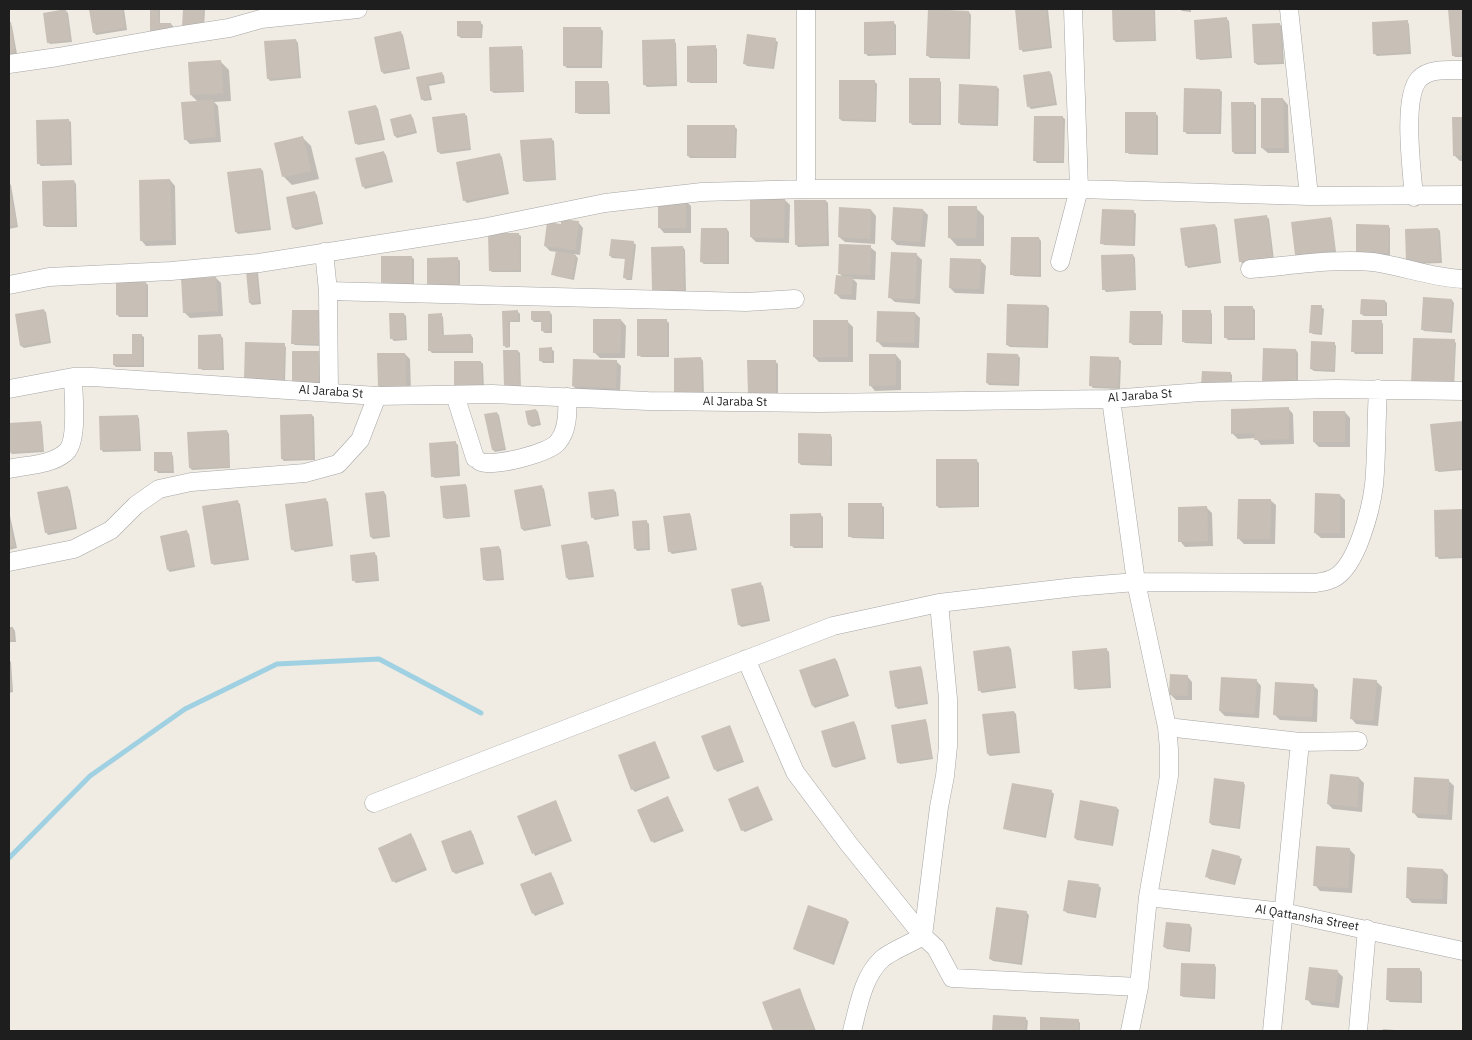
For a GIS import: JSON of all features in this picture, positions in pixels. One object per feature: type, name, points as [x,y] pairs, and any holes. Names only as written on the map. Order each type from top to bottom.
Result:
[{"type":"street","points":[[9,64],[229,28],[261,19],[358,9]]},
{"type":"street","points":[[806,9],[806,189]]},
{"type":"street","points":[[1060,262],[1080,188],[1073,9]]},
{"type":"street","points":[[1290,9],[1309,196]]},
{"type":"street","points":[[1414,196],[1409,112],[1413,91],[1419,79],[1432,71],[1463,70]]},
{"type":"street","points":[[9,285],[49,277],[162,271],[259,263],[482,228],[605,203],[702,192],[806,189],[1080,188],[1309,196],[1463,195]]},
{"type":"street","points":[[324,252],[328,292],[329,392]]},
{"type":"street","points":[[1250,270],[1350,261],[1373,262],[1444,278],[1463,279]]},
{"type":"street","points":[[328,292],[746,302],[795,299]]},
{"type":"street","points":[[9,469],[51,460],[66,453],[72,445],[73,377]]},
{"type":"street","name":"Al Jaraba St","points":[[9,389],[73,377],[377,396],[492,394],[648,401],[819,403],[1111,399],[1201,392],[1336,389],[1463,391]]},
{"type":"street","points":[[374,803],[833,626],[939,603],[1075,587],[1136,582],[1316,583],[1334,578],[1347,566],[1359,544],[1367,516],[1374,486],[1378,390]]},
{"type":"street","points":[[455,395],[475,458],[486,463],[508,461],[551,449],[559,442],[568,416],[567,398]]},
{"type":"street","points":[[9,562],[74,549],[112,530],[136,505],[159,489],[191,482],[305,473],[338,464],[360,440],[377,396]]},
{"type":"street","points":[[1111,399],[1136,582],[1170,749],[1169,776],[1148,897],[1139,987],[1130,1031]]},
{"type":"street","points":[[923,936],[938,807],[945,776],[948,746],[948,699],[939,603]]},
{"type":"street","points":[[746,659],[795,772],[848,843],[923,936],[936,948],[952,978],[1139,987]]},
{"type":"street","points":[[1167,727],[1300,742],[1358,740]]},
{"type":"street","points":[[1272,1031],[1300,742]]},
{"type":"street","name":"Al Qattansha Street","points":[[1148,897],[1283,912],[1463,951]]},
{"type":"street","points":[[1358,1031],[1367,929]]},
{"type":"street","points":[[852,1031],[860,997],[871,974],[882,959],[923,936]]},
{"type":"building","points":[[66,9],[70,40],[47,43],[43,13]]},
{"type":"building","points":[[89,9],[122,9],[125,28],[93,33]]},
{"type":"building","points":[[150,9],[158,9],[159,23],[171,23],[171,30],[150,31]]},
{"type":"building","points":[[183,9],[203,9],[203,27],[182,27]]},
{"type":"building","points":[[928,9],[969,11],[968,58],[926,56]]},
{"type":"building","points":[[1015,9],[1046,9],[1050,46],[1019,50]]},
{"type":"building","points":[[1112,9],[1154,9],[1154,40],[1113,40]]},
{"type":"building","points":[[1448,9],[1463,9],[1463,55],[1452,56]]},
{"type":"building","points":[[1227,17],[1230,56],[1196,59],[1194,20]]},
{"type":"building","points":[[1408,20],[1409,52],[1373,54],[1372,22]]},
{"type":"building","points":[[457,21],[481,21],[480,37],[457,36]]},
{"type":"building","points":[[894,21],[895,53],[864,54],[864,22]]},
{"type":"building","points":[[9,22],[11,22],[15,52],[9,53]]},
{"type":"building","points":[[1280,23],[1282,62],[1254,63],[1252,24]]},
{"type":"building","points":[[563,27],[601,27],[600,66],[563,66]]},
{"type":"building","points":[[401,31],[408,67],[381,72],[374,37]]},
{"type":"building","points":[[747,34],[776,38],[772,68],[743,64]]},
{"type":"building","points":[[296,39],[299,76],[267,79],[264,41]]},
{"type":"building","points":[[675,39],[675,84],[643,85],[642,40]]},
{"type":"building","points":[[716,45],[716,82],[687,82],[687,46]]},
{"type":"building","points":[[522,46],[523,91],[490,91],[489,47]]},
{"type":"building","points":[[221,60],[223,93],[190,95],[188,62]]},
{"type":"building","points":[[1050,71],[1055,103],[1027,107],[1023,75]]},
{"type":"building","points":[[442,72],[444,81],[427,84],[430,98],[421,100],[416,77]]},
{"type":"building","points":[[909,78],[940,78],[939,123],[909,123]]},
{"type":"building","points":[[839,80],[875,80],[875,120],[839,119]]},
{"type":"building","points":[[575,81],[608,81],[608,112],[575,113]]},
{"type":"building","points":[[959,84],[997,86],[996,124],[958,123]]},
{"type":"building","points":[[1184,88],[1220,89],[1219,132],[1183,132]]},
{"type":"building","points":[[1261,98],[1283,98],[1284,148],[1261,148]]},
{"type":"building","points":[[213,100],[216,137],[184,140],[181,102]]},
{"type":"building","points":[[1231,102],[1254,102],[1254,152],[1232,152]]},
{"type":"building","points":[[376,105],[383,138],[355,144],[348,111]]},
{"type":"building","points":[[1125,112],[1156,112],[1156,153],[1125,153]]},
{"type":"building","points":[[465,113],[470,148],[437,152],[432,117]]},
{"type":"building","points":[[411,114],[415,131],[394,136],[390,119]]},
{"type":"building","points":[[1034,116],[1063,116],[1063,161],[1033,161]]},
{"type":"building","points":[[1452,117],[1463,117],[1463,155],[1453,156]]},
{"type":"building","points":[[69,119],[70,163],[37,164],[36,120]]},
{"type":"building","points":[[687,125],[735,125],[734,157],[687,156]]},
{"type":"building","points":[[303,136],[311,171],[282,177],[274,143]]},
{"type":"building","points":[[552,138],[555,178],[523,181],[520,140]]},
{"type":"building","points":[[384,151],[391,180],[362,187],[355,158]]},
{"type":"building","points":[[500,153],[508,192],[463,201],[456,162]]},
{"type":"building","points":[[261,168],[269,228],[235,232],[227,172]]},
{"type":"building","points":[[170,179],[172,240],[140,241],[139,180]]},
{"type":"building","points":[[74,180],[75,225],[43,226],[42,181]]},
{"type":"building","points":[[9,187],[17,225],[9,227]]},
{"type":"building","points":[[315,191],[322,222],[292,228],[286,197]]},
{"type":"building","points":[[750,198],[785,199],[784,238],[750,237]]},
{"type":"building","points":[[658,199],[686,199],[686,228],[658,228]]},
{"type":"building","points":[[794,200],[826,200],[827,244],[795,245]]},
{"type":"building","points":[[948,206],[977,206],[976,238],[948,238]]},
{"type":"building","points":[[839,207],[871,209],[870,239],[838,237]]},
{"type":"building","points":[[893,207],[923,209],[920,242],[891,240]]},
{"type":"building","points":[[1102,209],[1134,210],[1133,245],[1100,244]]},
{"type":"building","points":[[1267,215],[1272,258],[1239,262],[1234,219]]},
{"type":"building","points":[[1331,217],[1335,250],[1295,255],[1291,222]]},
{"type":"building","points":[[561,219],[579,221],[575,250],[544,246],[547,222],[561,224]]},
{"type":"building","points":[[1215,224],[1220,261],[1185,266],[1180,228]]},
{"type":"building","points":[[1356,224],[1389,225],[1388,253],[1356,253]]},
{"type":"building","points":[[701,228],[727,228],[727,263],[700,262]]},
{"type":"building","points":[[1438,228],[1440,261],[1406,263],[1405,229]]},
{"type":"building","points":[[488,233],[519,233],[520,270],[489,271]]},
{"type":"building","points":[[1011,237],[1039,237],[1039,275],[1010,275]]},
{"type":"building","points":[[611,239],[634,241],[630,279],[623,278],[625,258],[609,256]]},
{"type":"building","points":[[839,244],[871,245],[870,275],[838,274]]},
{"type":"building","points":[[683,246],[684,291],[652,291],[651,247]]},
{"type":"building","points":[[556,251],[576,255],[572,278],[551,275]]},
{"type":"building","points":[[891,252],[917,253],[915,299],[888,298]]},
{"type":"building","points":[[1133,254],[1135,289],[1102,290],[1101,255]]},
{"type":"building","points":[[381,256],[412,256],[412,287],[381,288]]},
{"type":"building","points":[[458,257],[458,289],[427,289],[427,258]]},
{"type":"building","points":[[950,258],[981,259],[979,289],[949,288]]},
{"type":"building","points":[[256,270],[259,302],[249,303],[246,271]]},
{"type":"building","points":[[836,275],[853,277],[851,295],[834,294]]},
{"type":"building","points":[[216,277],[218,311],[183,313],[181,278]]},
{"type":"building","points":[[116,281],[146,282],[146,315],[116,315]]},
{"type":"building","points":[[1423,297],[1452,299],[1450,331],[1421,330]]},
{"type":"building","points":[[1361,299],[1385,300],[1385,315],[1360,314]]},
{"type":"building","points":[[1007,304],[1047,305],[1046,347],[1006,345]]},
{"type":"building","points":[[1311,305],[1322,305],[1321,333],[1309,333]]},
{"type":"building","points":[[1224,306],[1253,306],[1253,338],[1224,338]]},
{"type":"building","points":[[44,309],[49,341],[20,346],[15,314]]},
{"type":"building","points":[[292,310],[322,310],[322,344],[291,344]]},
{"type":"building","points":[[518,310],[518,320],[508,321],[509,346],[503,346],[502,311]]},
{"type":"building","points":[[1182,310],[1211,310],[1210,342],[1182,342]]},
{"type":"building","points":[[531,311],[550,311],[550,331],[541,331],[541,320],[531,320]]},
{"type":"building","points":[[877,311],[915,312],[914,343],[876,342]]},
{"type":"building","points":[[1130,311],[1161,311],[1161,344],[1129,343]]},
{"type":"building","points":[[389,313],[404,313],[405,339],[390,339]]},
{"type":"building","points":[[442,313],[442,335],[471,334],[472,351],[428,351],[428,314]]},
{"type":"building","points":[[593,319],[621,319],[620,353],[593,353]]},
{"type":"building","points":[[637,319],[667,319],[667,355],[637,356]]},
{"type":"building","points":[[813,320],[848,320],[848,357],[813,357]]},
{"type":"building","points":[[1352,320],[1382,320],[1381,352],[1351,352]]},
{"type":"building","points":[[132,334],[142,334],[142,365],[113,365],[113,354],[132,354]]},
{"type":"building","points":[[221,334],[222,369],[198,369],[198,335]]},
{"type":"building","points":[[1413,338],[1455,339],[1453,386],[1411,384]]},
{"type":"building","points":[[1311,341],[1335,342],[1334,370],[1310,369]]},
{"type":"building","points":[[245,342],[285,343],[283,380],[244,378]]},
{"type":"building","points":[[552,347],[552,361],[539,361],[539,348]]},
{"type":"building","points":[[1263,348],[1296,349],[1296,381],[1262,381]]},
{"type":"building","points":[[503,350],[518,350],[520,388],[504,388]]},
{"type":"building","points":[[292,351],[322,351],[322,384],[292,384]]},
{"type":"building","points":[[377,353],[405,353],[406,386],[378,386]]},
{"type":"building","points":[[987,353],[1018,354],[1018,384],[986,383]]},
{"type":"building","points":[[869,354],[896,354],[896,385],[869,386]]},
{"type":"building","points":[[1090,356],[1119,357],[1118,387],[1089,386]]},
{"type":"building","points":[[701,357],[702,393],[674,394],[674,358]]},
{"type":"building","points":[[573,359],[617,360],[616,388],[572,386]]},
{"type":"building","points":[[747,360],[776,360],[776,393],[748,394]]},
{"type":"building","points":[[454,361],[481,361],[482,387],[454,388]]},
{"type":"building","points":[[1202,371],[1231,372],[1230,387],[1201,386]]},
{"type":"building","points":[[1289,407],[1289,439],[1254,440],[1255,433],[1231,434],[1231,409]]},
{"type":"building","points":[[536,409],[539,423],[528,425],[525,411]]},
{"type":"building","points":[[1313,411],[1345,411],[1345,442],[1313,442]]},
{"type":"building","points":[[497,412],[505,448],[492,450],[484,414]]},
{"type":"building","points":[[312,414],[313,459],[281,459],[280,415]]},
{"type":"building","points":[[138,415],[139,449],[100,450],[99,416]]},
{"type":"building","points":[[41,421],[43,450],[9,452],[9,423]]},
{"type":"building","points":[[1463,421],[1463,468],[1435,471],[1430,424]]},
{"type":"building","points":[[227,430],[229,467],[189,468],[187,432]]},
{"type":"building","points":[[798,433],[831,434],[830,464],[798,463]]},
{"type":"building","points":[[456,441],[458,474],[431,477],[429,443]]},
{"type":"building","points":[[154,452],[172,452],[172,471],[154,471]]},
{"type":"building","points":[[936,459],[977,459],[977,506],[936,506]]},
{"type":"building","points":[[466,484],[469,515],[443,518],[440,486]]},
{"type":"building","points":[[542,485],[549,524],[521,529],[514,490]]},
{"type":"building","points":[[68,486],[75,527],[45,533],[37,492]]},
{"type":"building","points":[[614,489],[617,514],[591,518],[588,492]]},
{"type":"building","points":[[384,491],[389,535],[370,537],[365,493]]},
{"type":"building","points":[[1315,493],[1340,494],[1340,533],[1314,533]]},
{"type":"building","points":[[326,498],[332,544],[291,550],[285,504]]},
{"type":"building","points":[[1238,499],[1271,499],[1270,539],[1237,539]]},
{"type":"building","points":[[238,500],[247,558],[211,564],[202,506]]},
{"type":"building","points":[[848,503],[882,503],[882,537],[848,537]]},
{"type":"building","points":[[1207,506],[1208,541],[1178,542],[1178,507]]},
{"type":"building","points":[[1463,509],[1463,556],[1435,557],[1434,510]]},
{"type":"building","points":[[690,513],[695,548],[668,552],[663,516]]},
{"type":"building","points":[[821,513],[821,546],[790,546],[790,514]]},
{"type":"building","points":[[9,520],[15,546],[9,547]]},
{"type":"building","points":[[647,520],[648,548],[634,549],[632,521]]},
{"type":"building","points":[[187,530],[194,565],[167,570],[160,536]]},
{"type":"building","points":[[587,541],[592,575],[566,578],[561,545]]},
{"type":"building","points":[[499,546],[503,578],[483,580],[480,548]]},
{"type":"building","points":[[375,552],[378,579],[352,581],[350,555]]},
{"type":"building","points":[[761,582],[768,619],[738,625],[731,589]]},
{"type":"building","points":[[9,627],[13,627],[14,640],[9,640]]},
{"type":"building","points":[[1009,646],[1015,686],[978,691],[973,651]]},
{"type":"building","points":[[1107,648],[1109,686],[1074,689],[1072,651]]},
{"type":"building","points":[[835,658],[847,694],[812,706],[799,670]]},
{"type":"building","points":[[921,666],[926,702],[895,707],[889,671]]},
{"type":"building","points":[[9,668],[12,690],[9,691]]},
{"type":"building","points":[[1170,674],[1188,675],[1187,696],[1169,695]]},
{"type":"building","points":[[1221,677],[1257,679],[1254,714],[1219,711]]},
{"type":"building","points":[[1353,678],[1377,680],[1373,721],[1350,719]]},
{"type":"building","points":[[1275,682],[1314,684],[1312,717],[1273,715]]},
{"type":"building","points":[[1014,711],[1019,751],[987,754],[982,714]]},
{"type":"building","points":[[926,719],[932,757],[897,763],[891,725]]},
{"type":"building","points":[[854,721],[865,756],[832,767],[821,731]]},
{"type":"building","points":[[730,725],[743,759],[714,770],[701,736]]},
{"type":"building","points":[[655,741],[669,776],[631,790],[618,755]]},
{"type":"building","points":[[1330,774],[1359,777],[1357,807],[1327,804]]},
{"type":"building","points":[[1414,777],[1449,779],[1447,815],[1412,813]]},
{"type":"building","points":[[1214,778],[1244,782],[1238,827],[1209,823]]},
{"type":"building","points":[[1012,783],[1052,790],[1044,836],[1003,829]]},
{"type":"building","points":[[758,786],[772,818],[741,831],[728,799]]},
{"type":"building","points":[[668,796],[682,828],[651,842],[637,810]]},
{"type":"building","points":[[556,800],[571,839],[532,854],[517,816]]},
{"type":"building","points":[[1080,800],[1117,807],[1111,845],[1074,838]]},
{"type":"building","points":[[471,830],[482,862],[452,872],[441,841]]},
{"type":"building","points":[[411,833],[425,867],[392,882],[378,848]]},
{"type":"building","points":[[1316,846],[1350,848],[1348,888],[1313,886]]},
{"type":"building","points":[[1212,849],[1240,856],[1233,884],[1205,877]]},
{"type":"building","points":[[1407,867],[1443,869],[1442,899],[1406,898]]},
{"type":"building","points":[[551,872],[563,902],[532,914],[520,884]]},
{"type":"building","points":[[1068,880],[1099,884],[1094,916],[1063,911]]},
{"type":"building","points":[[808,905],[847,919],[832,963],[793,949]]},
{"type":"building","points":[[996,907],[1027,911],[1020,963],[989,959]]},
{"type":"building","points":[[1166,922],[1190,924],[1188,950],[1163,947]]},
{"type":"building","points":[[1181,963],[1215,964],[1213,997],[1180,996]]},
{"type":"building","points":[[1309,967],[1338,970],[1334,1003],[1305,1000]]},
{"type":"building","points":[[1387,968],[1420,968],[1420,1001],[1386,1000]]},
{"type":"building","points":[[800,988],[814,1029],[807,1031],[773,1031],[762,1002]]},
{"type":"building","points":[[993,1015],[1026,1017],[1025,1031],[992,1031]]},
{"type":"building","points":[[1040,1017],[1079,1019],[1078,1031],[1040,1031]]},
{"type":"building","points":[[1383,1029],[1395,1030],[1395,1031],[1382,1031]]},
{"type":"waterway","points":[[9,858],[90,776],[185,709],[277,664],[379,659],[481,713]]}]
